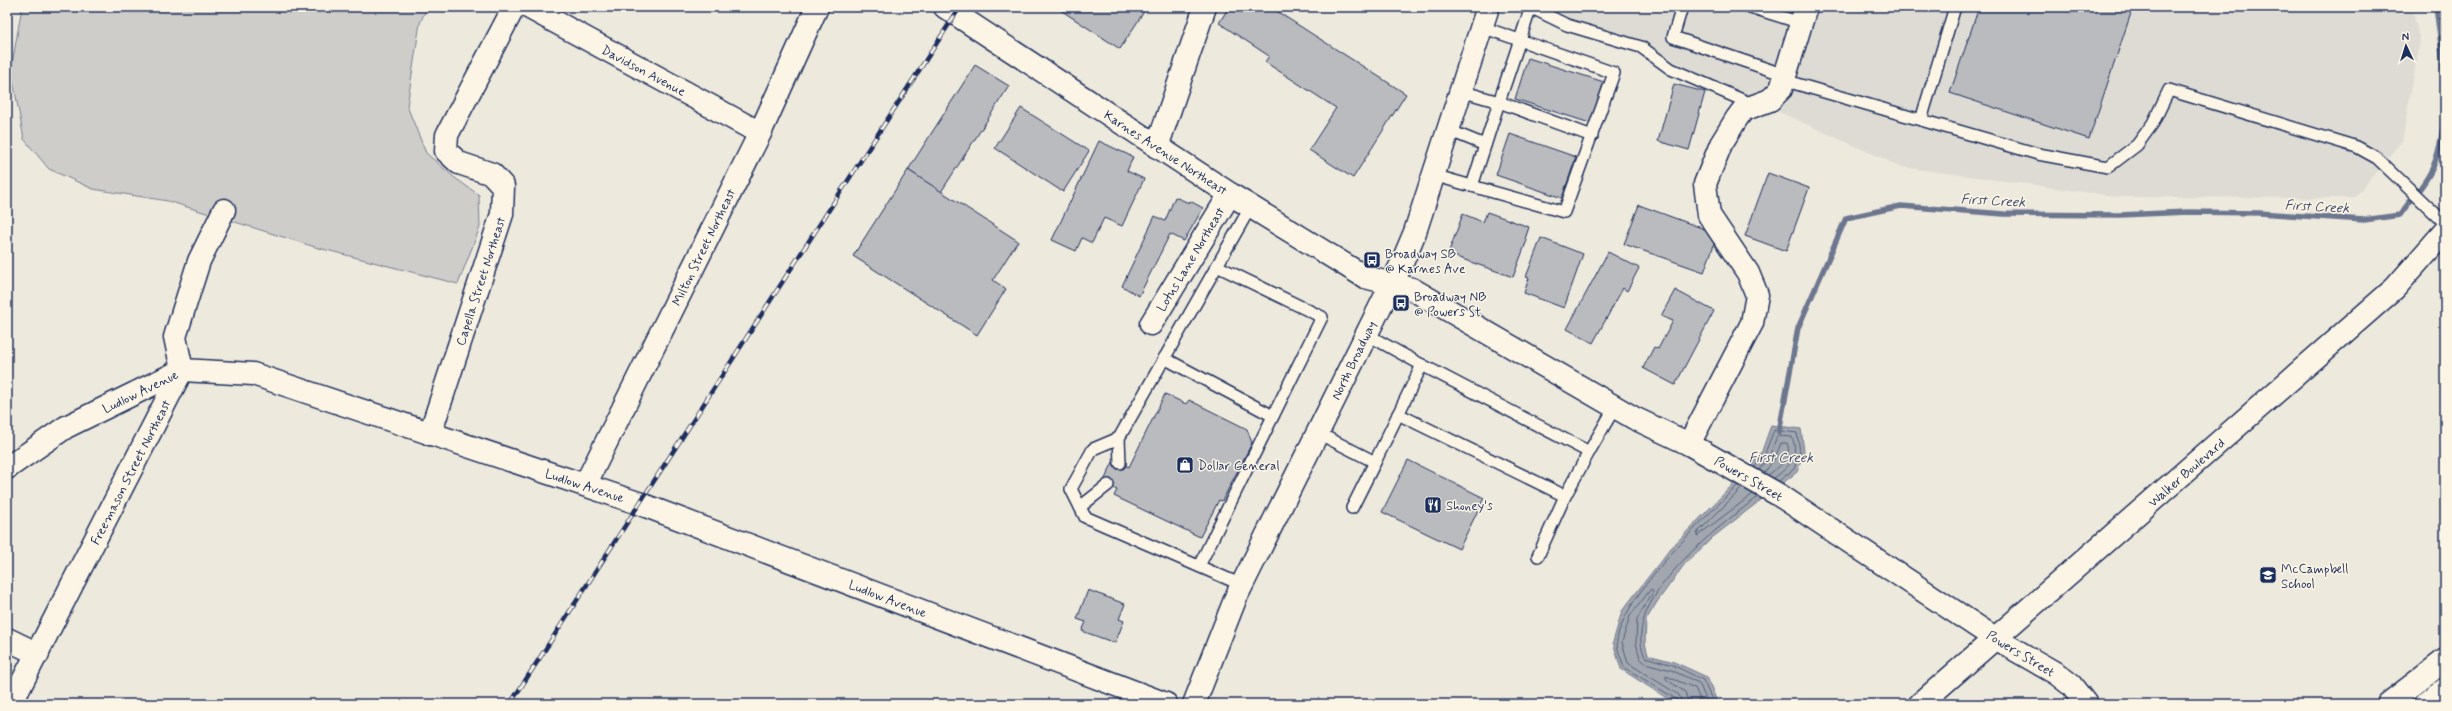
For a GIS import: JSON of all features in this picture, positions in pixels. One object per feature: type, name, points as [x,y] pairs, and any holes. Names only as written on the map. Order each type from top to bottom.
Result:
[{"type":"street","name":"Capella Street Northeast","points":[[430,434],[502,214],[503,186],[492,174],[459,163],[446,150],[447,135],[514,7]]},
{"type":"street","name":"Davidson Avenue","points":[[528,7],[760,133]]},
{"type":"street","name":"Milton Street Northeast","points":[[585,485],[760,133],[817,7]]},
{"type":"street","name":"Karnes Avenue Northeast","points":[[945,7],[1157,147],[1364,278],[1391,285]]},
{"type":"street","points":[[1157,147],[1205,7]]},
{"type":"street","points":[[1689,444],[1752,323],[1757,295],[1748,273],[1709,215],[1705,184],[1721,144],[1743,110],[1770,100],[1781,89],[1804,15]]},
{"type":"street","name":"North Broadway","points":[[1194,704],[1242,585],[1391,285],[1415,232],[1485,17]]},
{"type":"street","name":"Lotus Lane Northeast","points":[[1151,324],[1230,194]]},
{"type":"street","points":[[182,370],[175,337],[199,261],[224,210]]},
{"type":"street","name":"Walker Boulevard","points":[[1920,704],[2395,288],[2445,231]]},
{"type":"street","name":"Powers Street","points":[[1391,285],[1412,289],[1615,407],[1739,471],[1778,495],[1996,639],[2057,674],[2071,685],[2086,704]]},
{"type":"street","name":"Ludlow Avenue","points":[[7,468],[66,427],[182,370],[253,374],[638,503],[1166,704]]},
{"type":"street","name":"Freemason Street Northeast","points":[[11,704],[38,654],[182,370]]},
{"type":"street","points":[[7,639],[38,654]]},
{"type":"street","points":[[2388,704],[2445,660]]},
{"type":"street","points":[[2425,704],[2445,688]]},
{"type":"lane","points":[[1472,186],[1532,7],[1567,25],[1642,47],[1671,68],[1755,106]]},
{"type":"lane","points":[[1682,7],[1673,37],[1784,77],[1921,120],[2038,154],[2108,167],[2137,145],[2153,123],[2169,90],[2357,147],[2376,158],[2445,223]]},
{"type":"lane","points":[[1750,7],[1804,15]]},
{"type":"lane","points":[[1921,120],[1954,7]]},
{"type":"lane","points":[[1433,175],[1564,212],[1614,73],[1520,40],[1485,17]]},
{"type":"lane","points":[[1461,90],[1499,102],[1592,136]]},
{"type":"lane","points":[[1448,130],[1485,145]]},
{"type":"lane","points":[[1120,463],[1119,438],[1251,206]]},
{"type":"lane","points":[[1199,566],[1322,317],[1217,266]]},
{"type":"lane","points":[[1366,334],[1588,452]]},
{"type":"lane","points":[[1164,358],[1273,416]]},
{"type":"lane","points":[[1352,508],[1422,365]]},
{"type":"lane","points":[[1538,556],[1565,496],[1588,452],[1615,407]]},
{"type":"lane","points":[[1398,414],[1565,496]]},
{"type":"lane","points":[[1318,433],[1375,462]]},
{"type":"lane","points":[[1119,438],[1093,449],[1071,489],[1085,517],[1242,585]]},
{"type":"lane","points":[[1080,507],[1108,485]]},
{"type":"shaded area","points":[[22,7],[427,7],[420,23],[407,106],[426,153],[455,178],[479,195],[480,227],[458,284],[315,247],[168,201],[93,189],[49,169],[24,139],[11,70]]},
{"type":"shaded area","points":[[1544,7],[2412,7],[2420,42],[2402,141],[2354,198],[2120,197],[1902,167]]},
{"type":"water","name":"First Creek","points":[[1771,425],[1801,429],[1804,451],[1797,472],[1713,537],[1684,565],[1646,620],[1645,643],[1648,655],[1674,662],[1707,677],[1718,704],[1676,704],[1621,669],[1613,642],[1622,611],[1670,549],[1749,468],[1762,451]]},
{"type":"building","points":[[1060,7],[1147,7],[1120,49],[1059,9]]},
{"type":"building","points":[[1229,7],[1270,7],[1406,94],[1353,178],[1309,150],[1336,108],[1265,62],[1269,56],[1219,23]]},
{"type":"building","points":[[1979,7],[2133,7],[2089,139],[1950,93]]},
{"type":"building","points":[[1528,58],[1604,82],[1590,123],[1515,99]]},
{"type":"building","points":[[975,65],[1009,86],[941,192],[908,170]]},
{"type":"building","points":[[1674,84],[1705,92],[1689,150],[1658,141]]},
{"type":"building","points":[[1021,108],[1089,151],[1063,192],[995,148]]},
{"type":"building","points":[[1510,134],[1576,157],[1562,198],[1496,175]]},
{"type":"building","points":[[1099,141],[1133,157],[1127,171],[1144,179],[1122,226],[1104,218],[1092,243],[1082,238],[1076,251],[1052,240]]},
{"type":"building","points":[[908,170],[1018,241],[993,280],[1006,289],[977,335],[853,256]]},
{"type":"building","points":[[1768,173],[1809,188],[1786,251],[1745,236]]},
{"type":"building","points":[[1175,197],[1189,203],[1190,201],[1203,208],[1184,241],[1170,234],[1139,296],[1122,286],[1155,216],[1165,221]]},
{"type":"building","points":[[1639,205],[1718,234],[1704,272],[1624,244]]},
{"type":"building","points":[[1487,212],[1529,227],[1525,239],[1527,240],[1513,277],[1448,254],[1463,214],[1483,222]]},
{"type":"building","points":[[1541,238],[1583,254],[1564,308],[1524,293],[1529,278],[1526,277]]},
{"type":"building","points":[[1608,252],[1639,268],[1627,291],[1623,288],[1593,343],[1567,329]]},
{"type":"building","points":[[1675,290],[1714,311],[1675,385],[1643,368],[1654,347],[1658,349],[1673,321],[1661,316]]},
{"type":"building","name":"Dollar General","points":[[1165,394],[1186,404],[1189,400],[1247,429],[1252,443],[1222,501],[1219,500],[1200,537],[1114,496],[1117,490],[1103,483],[1114,460],[1129,467]]},
{"type":"building","name":"Shoney's","points":[[1408,460],[1484,498],[1459,549],[1382,512]]},
{"type":"building","points":[[1088,590],[1125,604],[1119,619],[1124,621],[1115,643],[1082,631],[1086,622],[1077,619]]},
{"type":"waterway","name":"First Creek","points":[[1779,432],[1798,328],[1846,218],[1901,206],[2004,214],[2120,215],[2188,212],[2259,213],[2364,220],[2400,215],[2430,173],[2439,149],[2444,109],[2444,88],[2436,7]]},
{"type":"railway","points":[[510,704],[960,7]]},
{"type":"place","name":"Broadway SB @ Karnes Ave","points":[[1372,260]]},
{"type":"place","name":"Broadway NB @ Powers St","points":[[1401,303]]},
{"type":"place","name":"Dollar General","points":[[1185,465]]},
{"type":"place","name":"Shoney's","points":[[1433,505]]},
{"type":"place","name":"McCampbell School","points":[[2268,575]]}]
